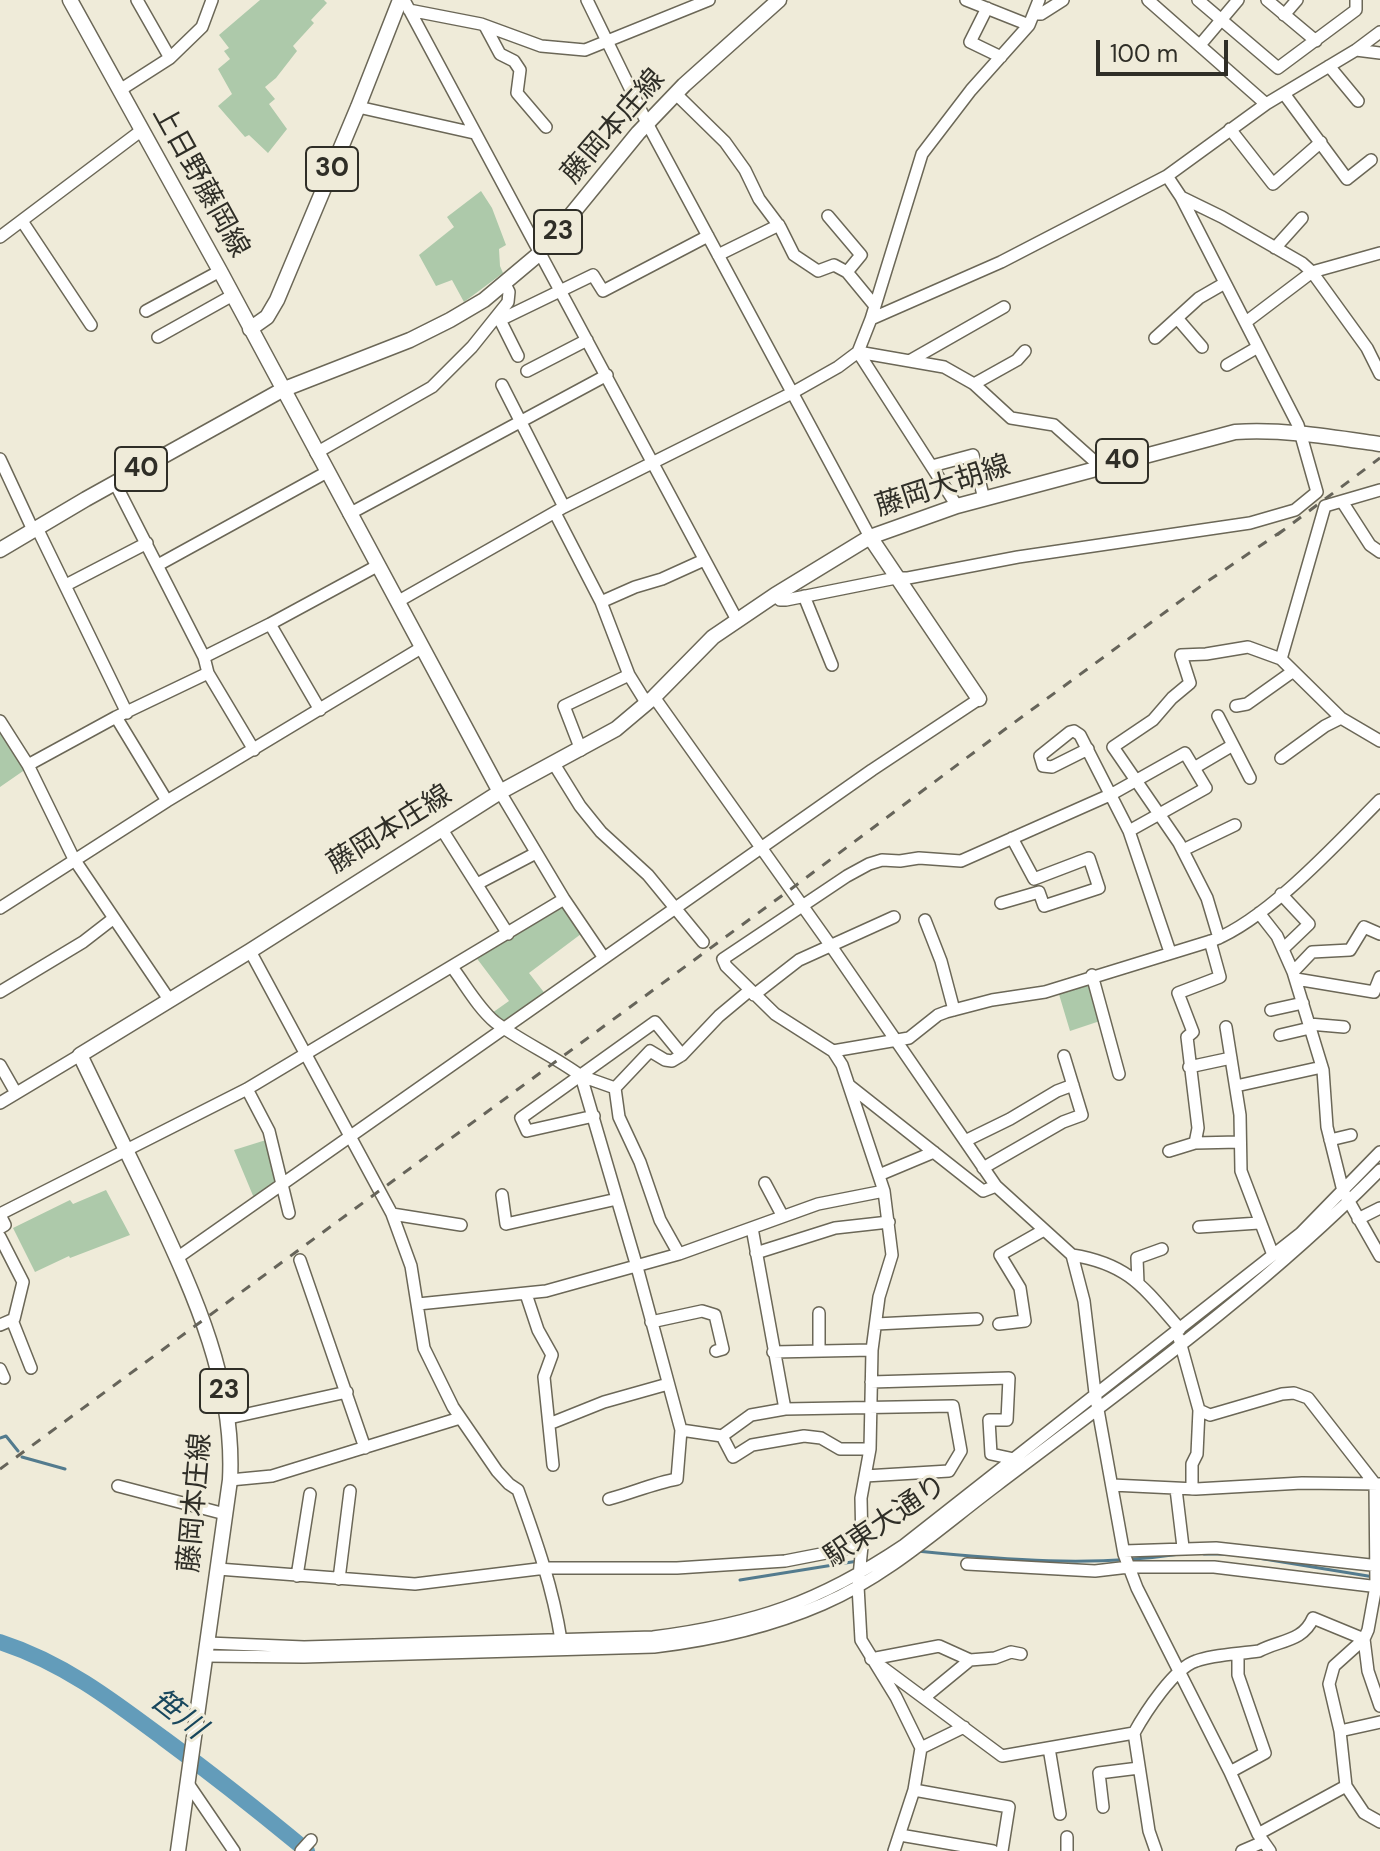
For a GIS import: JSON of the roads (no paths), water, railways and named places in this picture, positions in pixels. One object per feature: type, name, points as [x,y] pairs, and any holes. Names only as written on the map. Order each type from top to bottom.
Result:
[{"type":"main road","name":"上日野藤岡線","points":[[70,0],[282,390]]},
{"type":"main road","name":"藤岡本庄線","points":[[282,390],[423,333],[484,300],[505,284],[540,253],[647,123],[779,0]]},
{"type":"main road","name":"30","points":[[250,329],[267,317],[277,300],[404,3]]},
{"type":"main road","points":[[282,390],[500,792]]},
{"type":"main road","name":"40","points":[[0,550],[282,390]]},
{"type":"main road","name":"藤岡大胡線","points":[[500,792],[616,729],[650,701],[700,648],[737,620],[870,537],[957,506],[1235,432],[1300,432],[1380,444]]},
{"type":"main road","points":[[870,537],[979,699]]},
{"type":"main road","name":"藤岡本庄線","points":[[178,1851],[230,1480],[229,1418],[213,1350],[177,1258],[80,1055],[500,792]]},
{"type":"street","points":[[137,0],[170,58]]},
{"type":"street","points":[[120,90],[170,58],[202,27],[212,0]]},
{"type":"street","points":[[587,0],[647,123],[870,537]]},
{"type":"street","points":[[404,3],[541,46],[585,50],[709,0]]},
{"type":"street","points":[[966,0],[1032,20]]},
{"type":"street","points":[[1032,20],[1039,0]]},
{"type":"street","points":[[397,602],[559,510],[792,393],[858,352],[922,154],[1032,20],[1063,0]]},
{"type":"street","points":[[1148,0],[1266,104]]},
{"type":"street","points":[[1198,0],[1278,68],[1356,10],[1356,0]]},
{"type":"street","points":[[1200,45],[1238,0]]},
{"type":"street","points":[[1267,0],[1316,41]]},
{"type":"street","points":[[1284,15],[1297,0]]},
{"type":"street","points":[[404,3],[737,620]]},
{"type":"street","points":[[987,8],[970,42],[1001,57]]},
{"type":"street","points":[[485,26],[500,54],[514,61],[520,70],[517,93],[546,127]]},
{"type":"street","points":[[871,319],[1001,262],[1167,176],[1266,104],[1285,95],[1380,32]]},
{"type":"street","points":[[1356,50],[1380,53]]},
{"type":"street","points":[[1329,66],[1358,101]]},
{"type":"street","points":[[676,94],[725,142],[745,170],[759,199],[779,225],[794,255],[818,271],[834,265],[847,272],[875,306]]},
{"type":"street","points":[[1285,95],[1347,179],[1371,160]]},
{"type":"street","points":[[358,107],[474,133]]},
{"type":"street","points":[[1230,129],[1273,184],[1321,142]]},
{"type":"street","points":[[0,237],[142,130]]},
{"type":"street","points":[[775,595],[780,600],[786,600],[1018,557],[1250,523],[1295,510],[1317,492],[1300,432],[1246,322],[1167,176]]},
{"type":"street","points":[[1181,197],[1222,217],[1312,272],[1367,348],[1380,374]]},
{"type":"street","points":[[828,216],[861,255],[847,272]]},
{"type":"street","points":[[1275,248],[1302,218]]},
{"type":"street","points":[[22,221],[91,325]]},
{"type":"street","points":[[718,255],[779,225]]},
{"type":"street","points":[[498,319],[593,275],[603,291],[708,236]]},
{"type":"street","points":[[1246,322],[1312,272],[1380,253]]},
{"type":"street","points":[[146,311],[220,271]]},
{"type":"street","points":[[1155,338],[1199,298],[1225,283]]},
{"type":"street","points":[[316,453],[432,387],[498,319],[508,302],[509,292],[505,284]]},
{"type":"street","points":[[158,337],[233,295]]},
{"type":"street","points":[[911,360],[1004,307]]},
{"type":"street","points":[[1177,318],[1202,347]]},
{"type":"street","points":[[498,319],[518,356]]},
{"type":"street","points":[[527,371],[587,340]]},
{"type":"street","points":[[1227,365],[1258,347]]},
{"type":"street","points":[[974,384],[1017,360],[1025,351]]},
{"type":"street","points":[[858,352],[944,367],[974,384],[1011,418],[1054,425],[1101,467]]},
{"type":"street","points":[[858,352],[957,506]]},
{"type":"street","points":[[349,514],[607,375]]},
{"type":"street","points":[[502,385],[601,602],[629,675],[763,848],[996,1186],[1072,1255],[1097,1259],[1128,1274],[1179,1335],[1199,1410],[1192,1489]]},
{"type":"street","points":[[932,466],[973,455],[984,499]]},
{"type":"street","points":[[0,459],[66,585],[122,715],[167,801]]},
{"type":"street","points":[[158,565],[327,472]]},
{"type":"street","points":[[115,483],[204,657],[208,673],[254,750]]},
{"type":"street","points":[[1281,659],[1325,506],[1380,490]]},
{"type":"street","points":[[1343,503],[1370,545],[1380,552]]},
{"type":"street","points":[[66,585],[147,543]]},
{"type":"street","points":[[601,602],[704,560]]},
{"type":"street","points":[[204,657],[377,566]]},
{"type":"street","points":[[804,596],[832,665]]},
{"type":"street","points":[[270,624],[320,710]]},
{"type":"street","points":[[1195,1143],[1198,1128],[1187,1037],[1193,1032],[1178,993],[1220,977],[1207,898],[1183,850],[1113,747],[1153,720],[1190,683],[1181,655],[1248,647],[1281,659],[1341,718],[1380,741]]},
{"type":"street","points":[[0,908],[167,801],[421,648]]},
{"type":"street","points":[[1236,706],[1247,704],[1292,672]]},
{"type":"street","points":[[28,765],[208,673]]},
{"type":"street","points":[[581,750],[564,706],[629,675]]},
{"type":"street","points":[[177,1258],[872,770],[979,699]]},
{"type":"street","points":[[1218,716],[1250,778]]},
{"type":"street","points":[[1281,758],[1341,718]]},
{"type":"street","points":[[0,721],[28,765],[74,859],[170,1001]]},
{"type":"street","points":[[1194,768],[1233,745]]},
{"type":"street","points":[[1088,749],[1129,831],[1170,952]]},
{"type":"street","points":[[894,1851],[914,1790],[921,1748],[896,1697],[861,1640],[858,1580],[862,1546],[861,1498],[870,1449],[872,1350],[879,1297],[892,1255],[884,1191],[850,1086],[833,1051],[794,1028],[752,993],[723,959],[847,876],[882,860],[919,858],[961,861],[1112,794],[1185,753],[1206,788],[1129,831]]},
{"type":"street","points":[[554,764],[580,806],[601,832],[648,875],[703,942]]},
{"type":"street","points":[[500,792],[564,899],[604,958]]},
{"type":"street","points":[[833,1051],[909,1038],[938,1015],[992,1000],[1045,992],[1237,931],[1377,808]]},
{"type":"street","points":[[1183,850],[1235,825]]},
{"type":"street","points":[[441,828],[508,934]]},
{"type":"street","points":[[1012,838],[1034,879],[1044,906],[1099,888],[1089,858],[1034,879]]},
{"type":"street","points":[[477,884],[536,853]]},
{"type":"street","points":[[1001,903],[1039,892]]},
{"type":"street","points":[[1281,894],[1309,924],[1284,948]]},
{"type":"street","points":[[0,1228],[5,1225],[0,1214],[247,1089],[564,899]]},
{"type":"street","points":[[1259,913],[1284,948],[1303,1003],[1322,1067],[1330,1140],[1346,1196],[1380,1256]]},
{"type":"street","points":[[615,1088],[650,1051],[672,1061],[682,1055],[719,1016],[799,960],[894,917]]},
{"type":"street","points":[[0,992],[83,942],[114,918]]},
{"type":"street","points":[[925,920],[941,961],[954,1010]]},
{"type":"street","points":[[1294,976],[1312,952],[1350,950],[1364,927],[1380,934]]},
{"type":"street","points":[[250,951],[392,1214],[411,1266],[424,1348],[460,1418],[497,1471],[518,1490],[546,1568],[561,1640]]},
{"type":"street","points":[[452,967],[494,1021],[532,1046],[559,1059],[581,1076],[615,1088]]},
{"type":"street","points":[[1092,975],[1119,1074]]},
{"type":"street","points":[[1294,976],[1374,992],[1380,977]]},
{"type":"street","points":[[1271,1010],[1303,1003]]},
{"type":"street","points":[[594,1116],[527,1131],[521,1118],[655,1022],[682,1055]]},
{"type":"street","points":[[1280,1035],[1309,1026],[1344,1027]]},
{"type":"street","points":[[1226,1027],[1236,1086],[1241,1171],[1273,1255]]},
{"type":"street","points":[[0,1103],[80,1055]]},
{"type":"street","points":[[983,1168],[1063,1122],[1082,1115],[1064,1056]]},
{"type":"street","points":[[1189,1067],[1231,1058]]},
{"type":"street","points":[[0,1065],[16,1093]]},
{"type":"street","points":[[1236,1086],[1322,1067]]},
{"type":"street","points":[[581,1076],[681,1430],[677,1479],[657,1482],[649,1488],[609,1499]]},
{"type":"street","points":[[965,1141],[1073,1085]]},
{"type":"street","points":[[850,1086],[983,1191],[996,1186]]},
{"type":"street","points":[[615,1088],[619,1117],[640,1162],[660,1220],[679,1254]]},
{"type":"street","points":[[247,1089],[269,1131],[289,1213]]},
{"type":"street","points":[[1330,1140],[1351,1135]]},
{"type":"street","points":[[1169,1151],[1195,1143],[1239,1142]]},
{"type":"street","points":[[879,1175],[934,1152]]},
{"type":"street","name":"駅東大通り","points":[[207,1650],[304,1657],[654,1647],[711,1640],[763,1628],[825,1604],[1095,1393],[1308,1241],[1380,1152]]},
{"type":"street","name":"駅東大通り","points":[[207,1650],[653,1637],[709,1630],[760,1618],[858,1580],[909,1553],[1098,1410],[1179,1335],[1273,1255],[1380,1170]]},
{"type":"street","points":[[765,1183],[782,1215]]},
{"type":"street","points":[[418,1304],[546,1291],[679,1254],[818,1204],[884,1191]]},
{"type":"street","points":[[502,1195],[506,1224],[617,1199]]},
{"type":"street","points":[[1358,1219],[1380,1208]]},
{"type":"street","points":[[392,1214],[461,1225]]},
{"type":"street","points":[[756,1253],[835,1228],[889,1222]]},
{"type":"street","points":[[1199,1227],[1259,1223]]},
{"type":"street","points":[[752,1228],[785,1409]]},
{"type":"street","points":[[999,1324],[1025,1321],[1020,1288],[1000,1255],[1044,1230]]},
{"type":"street","points":[[0,1237],[23,1282],[18,1309],[12,1320],[0,1325]]},
{"type":"street","points":[[1138,1283],[1137,1258],[1162,1249]]},
{"type":"street","points":[[1072,1255],[1084,1301],[1095,1393],[1124,1552],[1263,1843]]},
{"type":"street","points":[[300,1260],[365,1448]]},
{"type":"street","points":[[526,1294],[538,1330],[552,1355],[544,1377],[553,1465]]},
{"type":"street","points":[[651,1322],[702,1311],[715,1315],[723,1349],[716,1351]]},
{"type":"street","points":[[819,1313],[819,1351]]},
{"type":"street","points":[[876,1324],[977,1319]]},
{"type":"street","points":[[12,1320],[31,1368]]},
{"type":"street","points":[[773,1352],[872,1350]]},
{"type":"street","points":[[871,1382],[1009,1378],[1007,1420],[989,1420],[991,1454],[1014,1459]]},
{"type":"street","points":[[549,1424],[604,1402],[668,1384]]},
{"type":"street","points":[[229,1418],[347,1392]]},
{"type":"street","points":[[1199,1410],[1210,1415],[1282,1394],[1294,1393],[1308,1398],[1378,1484],[1378,1586],[1364,1639],[1368,1671],[1380,1706]]},
{"type":"street","points":[[681,1430],[722,1436],[751,1415],[785,1409],[953,1406],[961,1451],[949,1471],[865,1476]]},
{"type":"street","points":[[230,1480],[272,1476],[460,1418]]},
{"type":"street","points":[[722,1436],[733,1457],[752,1445],[804,1436],[821,1438],[840,1449],[870,1449]]},
{"type":"street","points":[[1112,1485],[1192,1489],[1302,1483],[1378,1484]]},
{"type":"street","points":[[118,1486],[225,1514]]},
{"type":"street","points":[[1176,1489],[1183,1547]]},
{"type":"street","points":[[339,1579],[350,1491]]},
{"type":"street","points":[[297,1576],[310,1494]]},
{"type":"street","points":[[218,1569],[415,1584],[546,1568],[677,1568],[785,1561],[862,1546]]},
{"type":"street","points":[[1124,1552],[1183,1547],[1276,1553],[1378,1566]]},
{"type":"street","points":[[967,1564],[1095,1571],[1129,1567],[1214,1567],[1378,1586]]},
{"type":"street","points":[[1156,1851],[1149,1831],[1134,1733],[1179,1672],[1193,1661],[1259,1651],[1295,1639],[1309,1628],[1313,1618],[1364,1639]]},
{"type":"street","points":[[1364,1639],[1334,1666],[1329,1684],[1340,1731],[1346,1786],[1364,1813],[1380,1822]]},
{"type":"street","points":[[871,1659],[939,1646],[970,1660],[995,1658],[1011,1652],[1021,1654]]},
{"type":"street","points":[[1230,1772],[1265,1753],[1238,1675],[1238,1654]]},
{"type":"street","points":[[871,1659],[1002,1756],[1134,1733]]},
{"type":"street","points":[[925,1697],[970,1660]]},
{"type":"street","points":[[1340,1731],[1380,1722]]},
{"type":"street","points":[[921,1748],[964,1727]]},
{"type":"street","points":[[1049,1748],[1060,1814]]},
{"type":"street","points":[[1103,1807],[1099,1773],[1139,1768]]},
{"type":"street","points":[[188,1776],[234,1851]]},
{"type":"street","points":[[1242,1851],[1263,1843],[1346,1786]]},
{"type":"street","points":[[914,1790],[1009,1807],[1002,1851]]},
{"type":"street","points":[[900,1835],[993,1851]]},
{"type":"street","points":[[1067,1837],[1067,1851]]},
{"type":"street","points":[[301,1851],[311,1840]]},
{"type":"waterway","points":[[0,1438],[6,1436],[18,1451]]},
{"type":"waterway","points":[[22,1457],[65,1469]]},
{"type":"waterway","points":[[917,1551],[1082,1561],[1180,1554]]},
{"type":"waterway","points":[[1204,1554],[1224,1554]]},
{"type":"waterway","points":[[1252,1557],[1374,1577]]},
{"type":"waterway","points":[[740,1580],[858,1561]]},
{"type":"waterway","name":"笹川","points":[[0,1642],[44,1660],[105,1696],[218,1779],[307,1851]]},
{"type":"railway","points":[[1277,535],[1380,458]]},
{"type":"railway","points":[[0,1469],[1004,730],[1205,583],[1285,529]]}]
